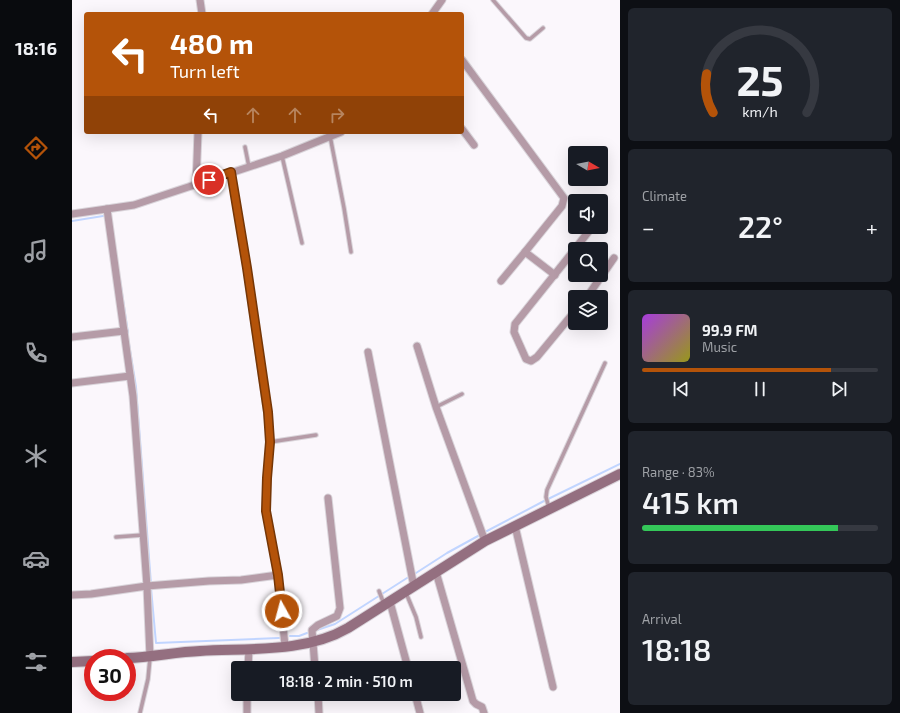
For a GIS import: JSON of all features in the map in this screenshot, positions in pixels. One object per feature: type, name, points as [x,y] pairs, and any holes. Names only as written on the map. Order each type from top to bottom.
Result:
[{"type":"street","points":[[200,0],[202,12]]},
{"type":"street","points":[[433,12],[442,0]]},
{"type":"street","points":[[464,63],[564,198],[562,206],[502,282]]},
{"type":"street","points":[[464,132],[474,145]]},
{"type":"street","points":[[196,184],[198,134]]},
{"type":"street","points":[[72,214],[134,205],[282,156],[336,134]]},
{"type":"street","points":[[231,172],[267,401],[270,442],[266,511],[278,575],[285,646]]},
{"type":"street","points":[[107,209],[133,396],[144,535],[150,657]]},
{"type":"street","points":[[580,242],[587,234]]},
{"type":"street","points":[[525,252],[555,275]]},
{"type":"street","points":[[568,258],[514,326],[514,332],[526,359],[531,361],[537,357],[568,319]]},
{"type":"street","points":[[591,290],[614,258]]},
{"type":"street","points":[[72,337],[124,331]]},
{"type":"street","points":[[416,346],[436,407],[483,535]]},
{"type":"street","points":[[368,352],[410,571],[410,586]]},
{"type":"street","points":[[72,383],[130,376]]},
{"type":"street","points":[[136,658],[183,652],[285,646],[325,639],[339,633],[410,586],[436,572],[483,535],[515,526],[548,505],[620,474]]},
{"type":"street","points":[[314,661],[312,630],[318,625],[337,616],[340,608],[328,498]]},
{"type":"street","points":[[515,526],[553,687]]},
{"type":"street","points":[[436,572],[473,701],[482,707],[484,713]]},
{"type":"street","points":[[72,595],[91,594],[147,586],[241,580],[278,575]]},
{"type":"street","points":[[386,602],[406,661]]},
{"type":"street","points":[[248,661],[249,649]]},
{"type":"street","points":[[72,662],[84,661]]},
{"type":"street","points":[[247,701],[247,713]]},
{"type":"street","points":[[318,701],[319,713]]},
{"type":"street","points":[[417,701],[420,713]]},
{"type":"lane","points":[[493,0],[526,38],[530,39],[543,28]]},
{"type":"lane","points":[[330,136],[351,252]]},
{"type":"lane","points":[[245,147],[249,167]]},
{"type":"lane","points":[[282,156],[302,243]]},
{"type":"lane","points":[[548,505],[546,496],[547,490],[605,363]]},
{"type":"lane","points":[[436,407],[462,394]]},
{"type":"lane","points":[[270,442],[316,435]]},
{"type":"lane","points":[[116,537],[144,535]]},
{"type":"lane","points":[[410,586],[421,636]]},
{"type":"lane","points":[[380,593],[386,602]]},
{"type":"lane","points":[[140,713],[148,679],[150,657]]},
{"type":"waterway","points":[[72,221],[103,216]]},
{"type":"waterway","points":[[120,280],[128,333]]},
{"type":"waterway","points":[[128,338],[136,387],[151,584]]},
{"type":"waterway","points":[[487,531],[620,464]]},
{"type":"waterway","points":[[416,573],[447,553],[478,536]]},
{"type":"waterway","points":[[317,630],[335,624],[407,578]]},
{"type":"waterway","points":[[151,588],[156,643],[279,638]]},
{"type":"waterway","points":[[290,636],[299,636],[307,633]]},
{"type":"route","points":[[209,180],[231,172],[268,412],[270,442],[266,511],[278,575],[282,611]]}]
